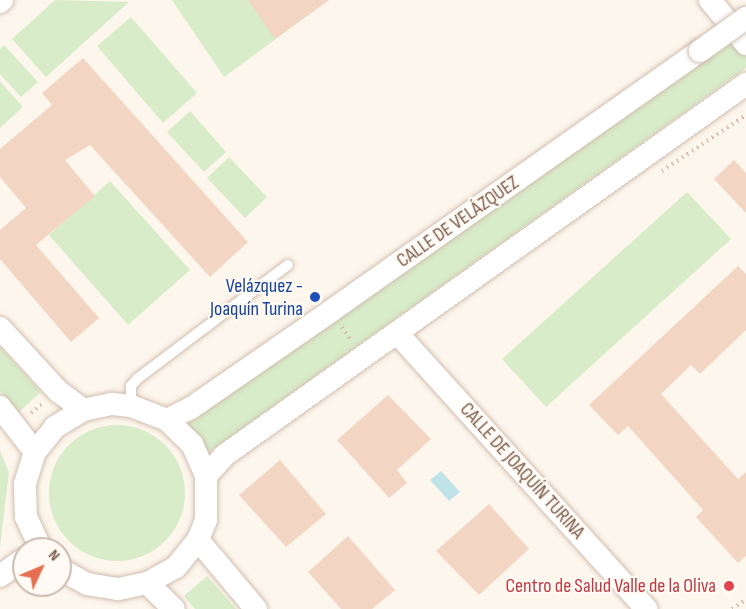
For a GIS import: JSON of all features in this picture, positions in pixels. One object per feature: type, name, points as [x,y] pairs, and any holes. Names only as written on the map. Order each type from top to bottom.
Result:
[{"type":"street","points":[[710,0],[746,44]]},
{"type":"street","name":"CALLE DE VELÁZQUEZ","points":[[167,420],[191,408],[331,311],[746,18]]},
{"type":"street","points":[[206,476],[225,454],[740,88]]},
{"type":"street","points":[[0,328],[58,391],[83,410]]},
{"type":"street","name":"CALLE DE JOAQUÍN TURINA","points":[[397,333],[646,609]]},
{"type":"street","points":[[32,537],[26,517],[25,484],[35,452],[55,427],[83,410],[112,405],[131,406],[167,420],[192,444],[206,476],[206,520],[198,540],[176,567],[147,584],[118,589],[87,584],[72,576]]},
{"type":"street","points":[[0,407],[35,452]]},
{"type":"street","points":[[198,540],[256,609]]},
{"type":"street","points":[[147,584],[174,609]]},
{"type":"lane","points":[[131,406],[131,386],[137,379],[288,265]]},
{"type":"path","points":[[655,176],[746,115]]},
{"type":"path","points":[[331,311],[362,356]]},
{"type":"path","points":[[16,425],[58,391]]},
{"type":"path","points":[[732,609],[746,600]]},
{"type":"green space","points":[[55,0],[129,2],[46,77],[12,39]]},
{"type":"green space","points":[[172,0],[329,0],[224,77]]},
{"type":"green space","points":[[131,17],[197,93],[163,123],[97,46]]},
{"type":"green space","points":[[746,30],[746,68],[209,452],[188,424]]},
{"type":"green space","points":[[4,45],[38,82],[21,97],[0,74],[0,49]]},
{"type":"green space","points":[[0,81],[23,107],[0,128]]},
{"type":"green space","points":[[190,111],[226,152],[204,172],[167,132]]},
{"type":"green space","points":[[229,157],[267,197],[245,218],[207,178]]},
{"type":"green space","points":[[110,181],[190,270],[128,325],[49,235]]},
{"type":"green space","points":[[687,192],[731,239],[546,407],[502,359]]},
{"type":"green space","points":[[0,347],[41,392],[19,412],[0,391]]},
{"type":"green space","points":[[117,425],[143,431],[165,445],[173,455],[183,480],[185,493],[183,506],[173,531],[165,541],[143,555],[117,561],[91,555],[72,543],[72,537],[66,537],[55,519],[49,493],[55,467],[69,445],[91,431]]},
{"type":"green space","points":[[0,451],[9,472],[0,547]]},
{"type":"green space","points":[[207,576],[236,609],[195,609],[184,596]]},
{"type":"water","points":[[441,471],[460,492],[449,501],[430,480]]},
{"type":"building","points":[[248,0],[329,0],[275,39]]},
{"type":"building","points":[[83,58],[248,242],[210,277],[90,145],[65,160],[95,196],[36,245],[99,318],[71,342],[0,259],[0,230],[26,208],[0,177],[0,149],[52,105],[42,93]]},
{"type":"building","points":[[734,160],[746,173],[746,213],[714,179]]},
{"type":"building","points":[[738,266],[746,274],[746,330],[700,374],[691,365],[661,394],[738,479],[746,472],[746,556],[738,563],[696,517],[703,510],[628,426],[618,435],[589,405]]},
{"type":"building","points":[[388,395],[431,439],[397,470],[407,483],[389,498],[337,440]]},
{"type":"building","points":[[280,460],[326,514],[286,547],[239,495]]},
{"type":"building","points":[[489,504],[529,549],[479,595],[436,551]]},
{"type":"building","points":[[348,536],[395,590],[372,609],[341,609],[308,572]]},
{"type":"place","name":"Velázquez - Joaquín Turina","points":[[315,297]]},
{"type":"place","name":"Centro de Salud Valle de la Oliva","points":[[729,586]]}]
